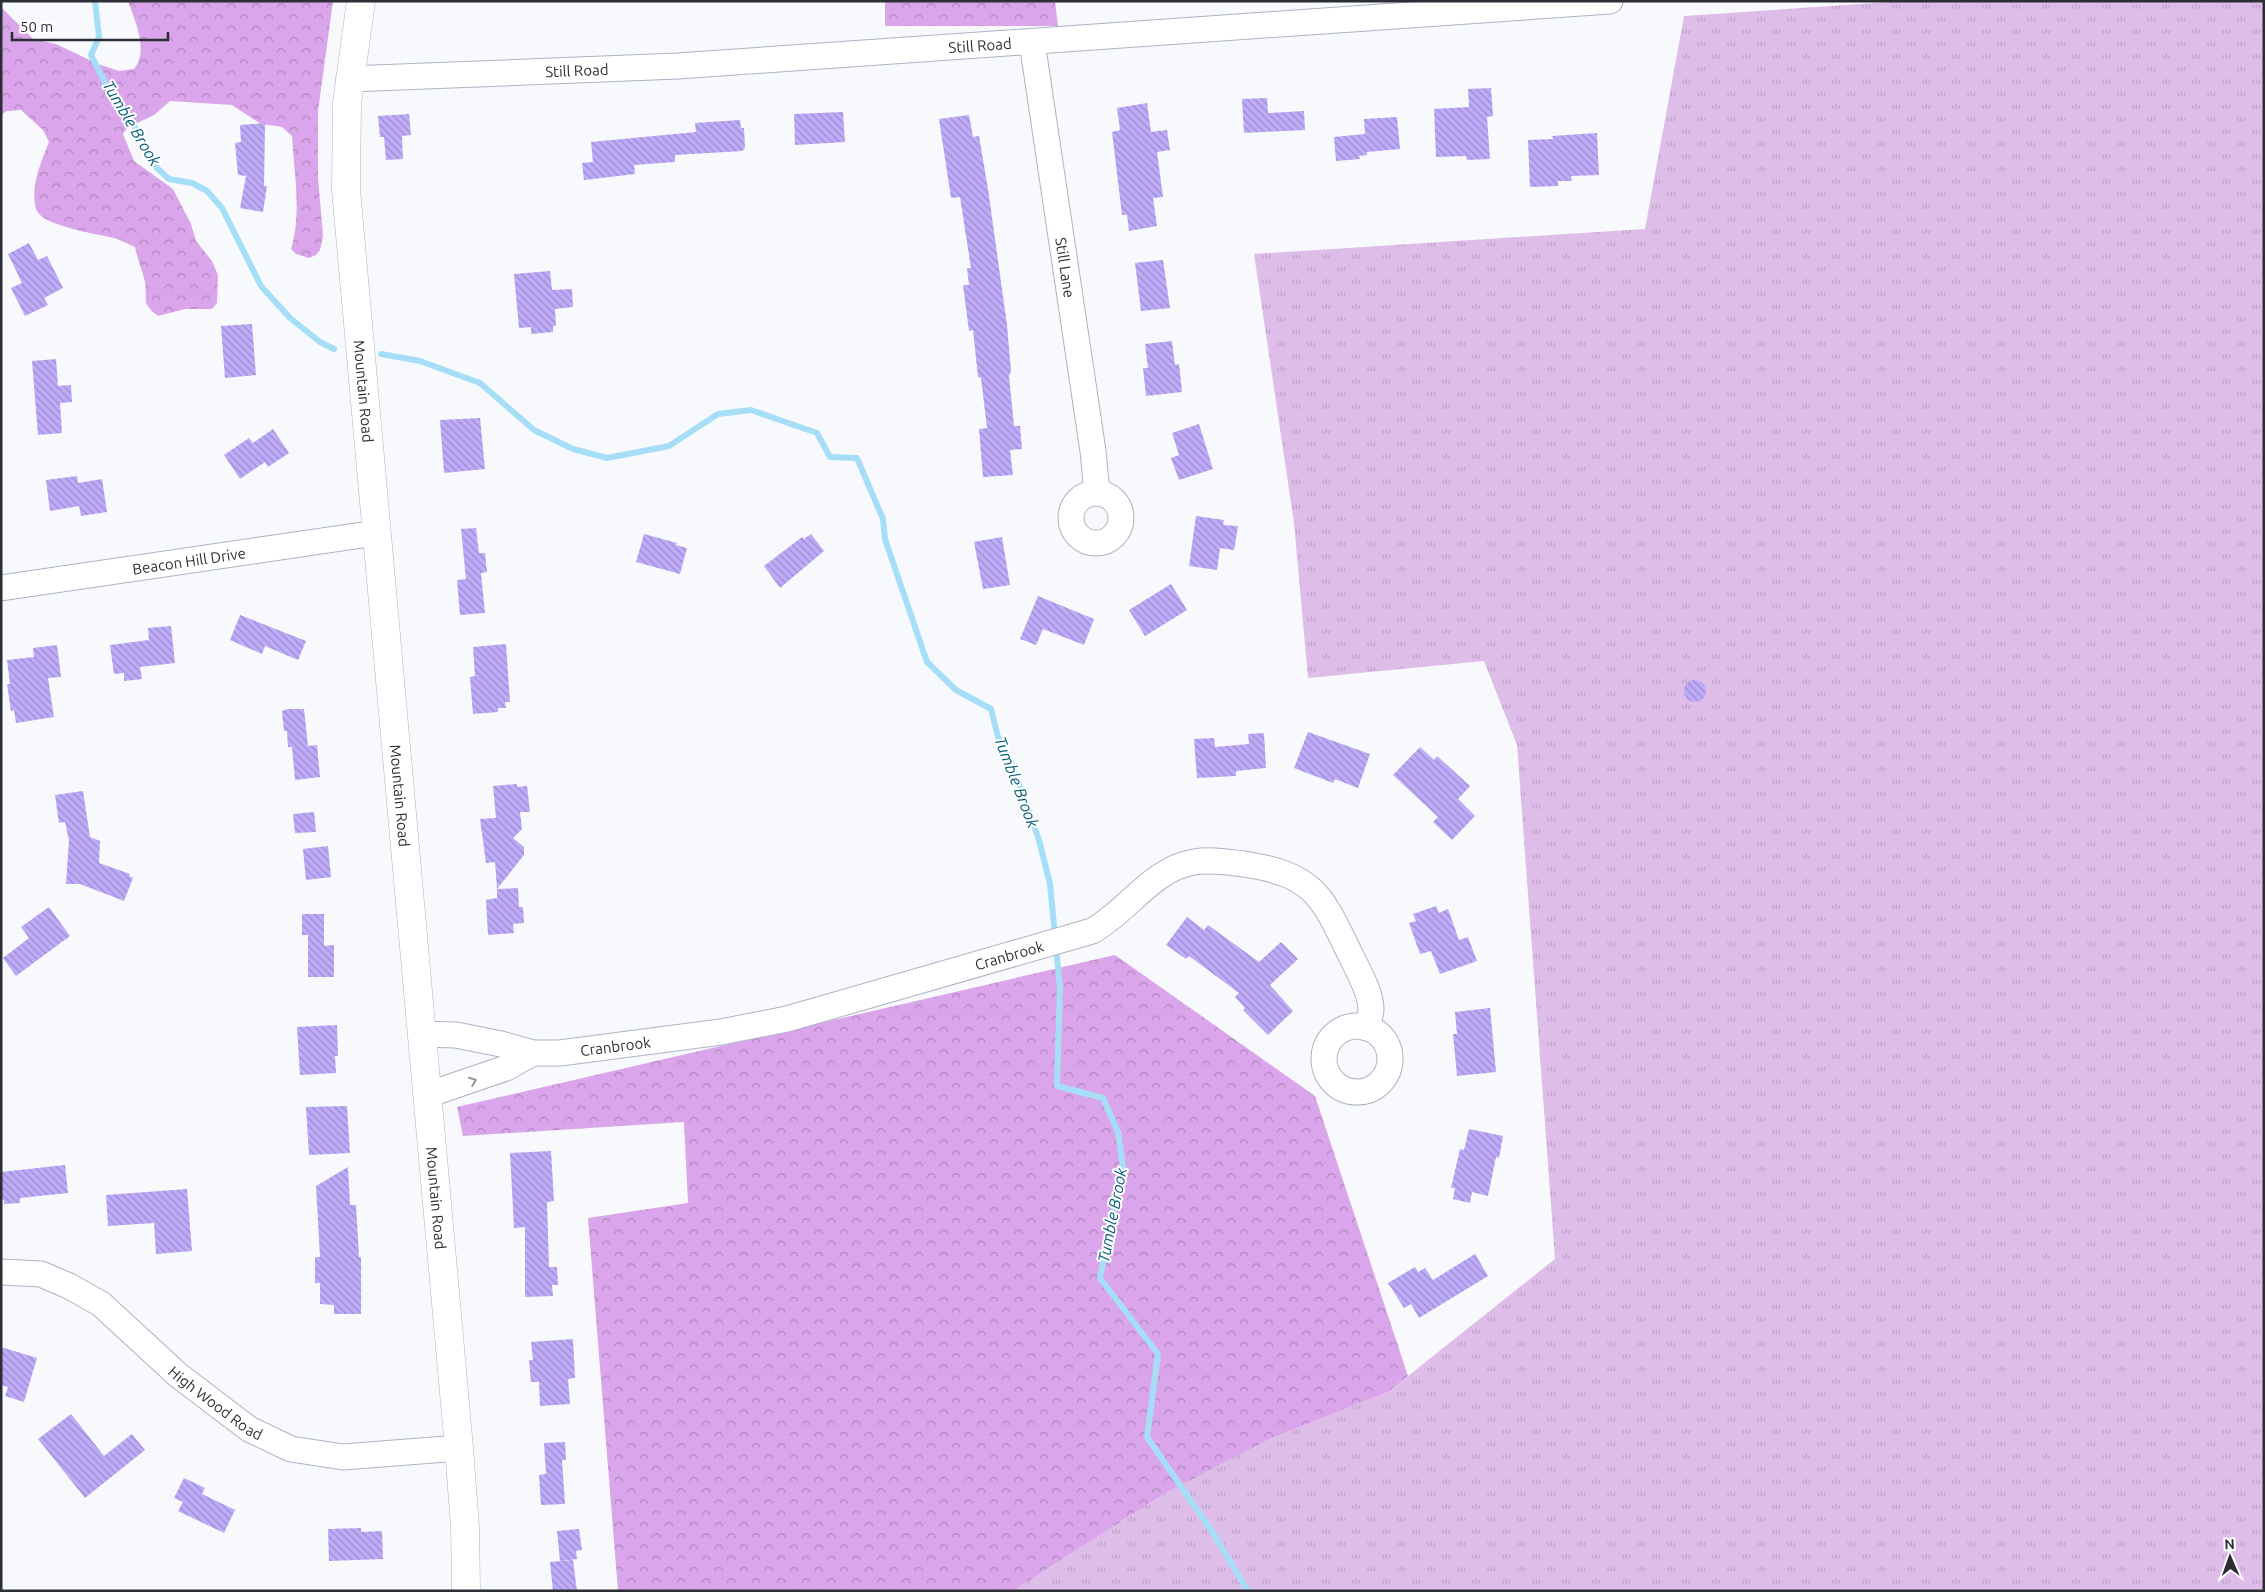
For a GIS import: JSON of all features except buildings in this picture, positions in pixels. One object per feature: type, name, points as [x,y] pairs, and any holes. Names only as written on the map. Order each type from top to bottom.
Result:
[{"type":"main road","name":"Mountain Road","points":[[361,1],[349,79],[345,123],[346,190],[460,1448],[465,1527],[466,1591]]},
{"type":"street","name":"Still Road","points":[[349,79],[678,66],[1610,1]]},
{"type":"street","name":"Still Lane","points":[[1032,42],[1093,451],[1097,493]]},
{"type":"street","name":"Beacon Hill Drive","points":[[1,588],[376,533]]},
{"type":"street","name":"Cranbrook","points":[[422,1034],[456,1035],[533,1053],[560,1053],[721,1032],[787,1019],[1092,931],[1108,922],[1149,885],[1178,866],[1213,860],[1269,868],[1300,880],[1328,909],[1362,981],[1371,1009],[1366,1028]]},
{"type":"street","name":"Cranbrook","points":[[427,1095],[506,1068],[533,1053]]},
{"type":"street","name":"High Wood Road","points":[[1,1272],[40,1274],[69,1286],[101,1304],[178,1375],[233,1417],[249,1429],[291,1449],[343,1457],[460,1448]]},
{"type":"green space","points":[[128,1],[333,1],[318,111],[318,178],[323,236],[320,250],[316,255],[309,258],[296,254],[291,249],[297,207],[292,136],[282,127],[261,124],[232,105],[170,101],[154,115],[127,128],[123,134],[134,161],[173,189],[191,224],[196,241],[212,261],[218,275],[217,303],[212,309],[185,309],[158,316],[152,311],[146,301],[145,282],[135,247],[114,238],[59,225],[40,215],[36,209],[35,183],[49,142],[43,130],[21,110],[7,111],[1,115],[1,7],[33,39],[56,44],[98,64],[119,71],[134,69],[140,54],[141,45],[137,27]]},
{"type":"green space","points":[[885,1],[1055,1],[1058,26],[885,26]]},
{"type":"green space","points":[[1905,1],[2264,1],[2264,1591],[1013,1591],[1164,1494],[1270,1439],[1388,1392],[1555,1259],[1517,745],[1484,661],[1308,678],[1294,523],[1254,254],[1645,229],[1684,16]]},
{"type":"green space","points":[[1115,955],[1315,1096],[1408,1376],[1388,1392],[1270,1439],[1164,1494],[1013,1591],[618,1591],[588,1218],[688,1203],[684,1122],[463,1136],[457,1107]]},
{"type":"waterway","name":"Tumble Brook","points":[[95,1],[99,37],[91,55],[107,86],[132,122],[157,168],[169,179],[192,183],[207,191],[222,208],[261,286],[290,318],[320,342],[334,349]]},
{"type":"waterway","name":"Tumble Brook","points":[[381,354],[420,361],[480,383],[534,430],[573,449],[607,458],[669,446],[718,414],[751,410],[817,433],[830,457],[857,458],[883,519],[885,539],[927,662],[956,690],[991,709],[998,737],[1011,762],[1039,840],[1050,884],[1055,935]]},
{"type":"waterway","name":"Tumble Brook","points":[[1056,948],[1060,987],[1057,1086],[1103,1098],[1118,1132],[1123,1167],[1100,1278],[1158,1354],[1147,1437],[1211,1530],[1248,1591]]}]
